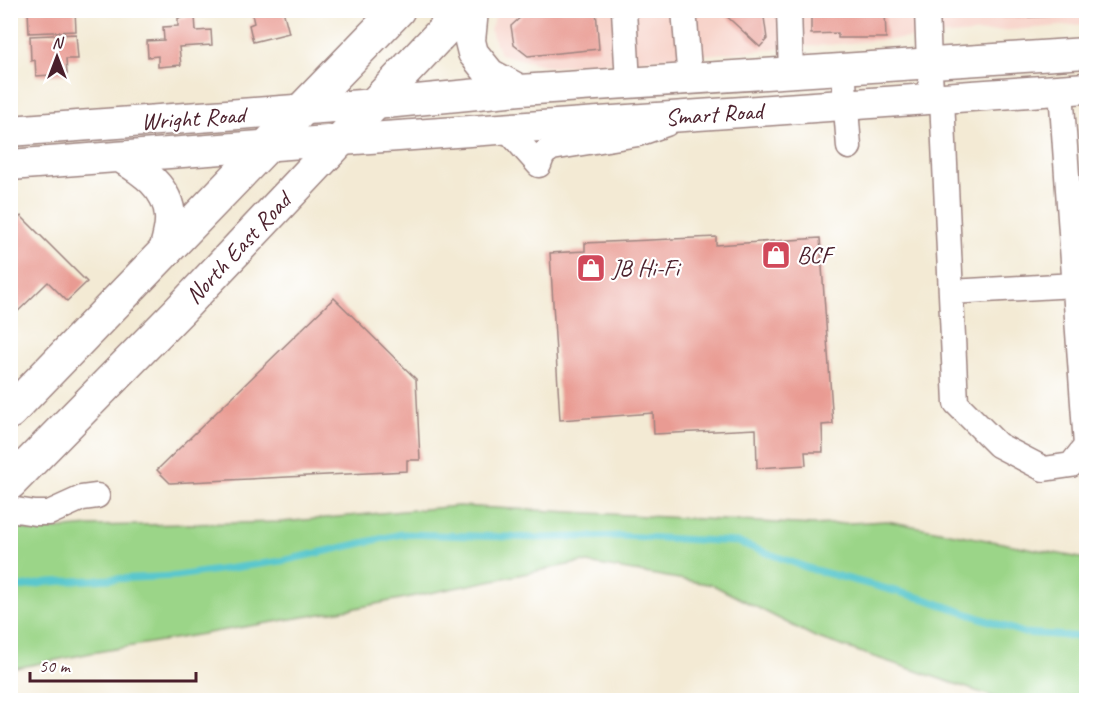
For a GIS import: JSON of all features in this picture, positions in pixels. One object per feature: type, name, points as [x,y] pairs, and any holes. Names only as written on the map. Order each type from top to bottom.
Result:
[{"type":"highway","name":"North East Road","points":[[10,412],[398,10]]},
{"type":"highway","name":"North East Road","points":[[10,483],[179,311],[463,10]]},
{"type":"main road","points":[[473,10],[470,40],[473,54],[490,74],[520,90]]},
{"type":"main road","name":"Smart Road","points":[[375,104],[520,90],[1086,53]]},
{"type":"main road","name":"Smart Road","points":[[341,140],[1074,89]]},
{"type":"main road","name":"Wright Road","points":[[10,131],[375,104]]},
{"type":"main road","name":"Wright Road","points":[[10,165],[341,140]]},
{"type":"main road","points":[[120,157],[140,168],[155,182],[165,197],[171,216],[163,255]]},
{"type":"lane","points":[[624,10],[628,83]]},
{"type":"lane","points":[[684,10],[690,80]]},
{"type":"lane","points":[[789,10],[791,73]]},
{"type":"lane","points":[[927,10],[929,63],[937,99],[957,403],[998,445],[1044,469],[1071,465],[1086,446],[1075,285],[1074,89]]},
{"type":"lane","points":[[843,69],[849,147]]},
{"type":"lane","points":[[951,292],[1075,285]]},
{"type":"lane","points":[[10,509],[48,513],[82,498],[98,496]]},
{"type":"shaded area","points":[[499,10],[1086,11],[1086,24],[551,67],[500,54],[490,29]]},
{"type":"green space","points":[[458,506],[813,525],[887,521],[1086,559],[1086,700],[1003,700],[815,637],[713,585],[582,562],[356,608],[91,653],[11,669],[11,524],[30,531],[90,526],[282,522]]},
{"type":"building","points":[[28,10],[75,10],[76,31],[29,33]]},
{"type":"building","points":[[251,10],[283,10],[289,33],[253,42],[249,25],[254,23]]},
{"type":"building","points":[[528,10],[596,10],[599,49],[528,56],[514,45],[511,26],[523,15],[529,15]]},
{"type":"building","points":[[720,10],[763,10],[767,39],[760,47]]},
{"type":"building","points":[[811,10],[885,10],[886,38],[838,38],[838,33],[811,34]]},
{"type":"building","points":[[1002,10],[1062,10],[1057,16],[1002,18]]},
{"type":"building","points":[[195,16],[196,31],[211,30],[212,45],[179,47],[181,65],[158,67],[158,56],[148,57],[147,41],[164,40],[163,27],[178,26],[178,18]]},
{"type":"building","points":[[76,34],[78,59],[66,59],[67,74],[36,76],[35,60],[31,61],[30,36]]},
{"type":"building","points":[[21,216],[87,282],[67,301],[48,282],[10,319],[10,227]]},
{"type":"building","points":[[716,237],[716,245],[820,238],[833,424],[822,425],[823,452],[805,452],[806,465],[757,468],[756,429],[654,434],[653,413],[560,420],[550,253],[585,251],[585,243]]},
{"type":"building","points":[[334,298],[416,379],[420,460],[407,460],[407,471],[170,483],[157,470]]},
{"type":"waterway","points":[[10,589],[49,582],[176,576],[282,561],[402,534],[540,538],[621,536],[737,542],[811,569],[925,599],[1024,633],[1086,637]]},
{"type":"place","name":"BCF","points":[[776,255]]},
{"type":"place","name":"JB Hi-Fi","points":[[591,268]]}]
